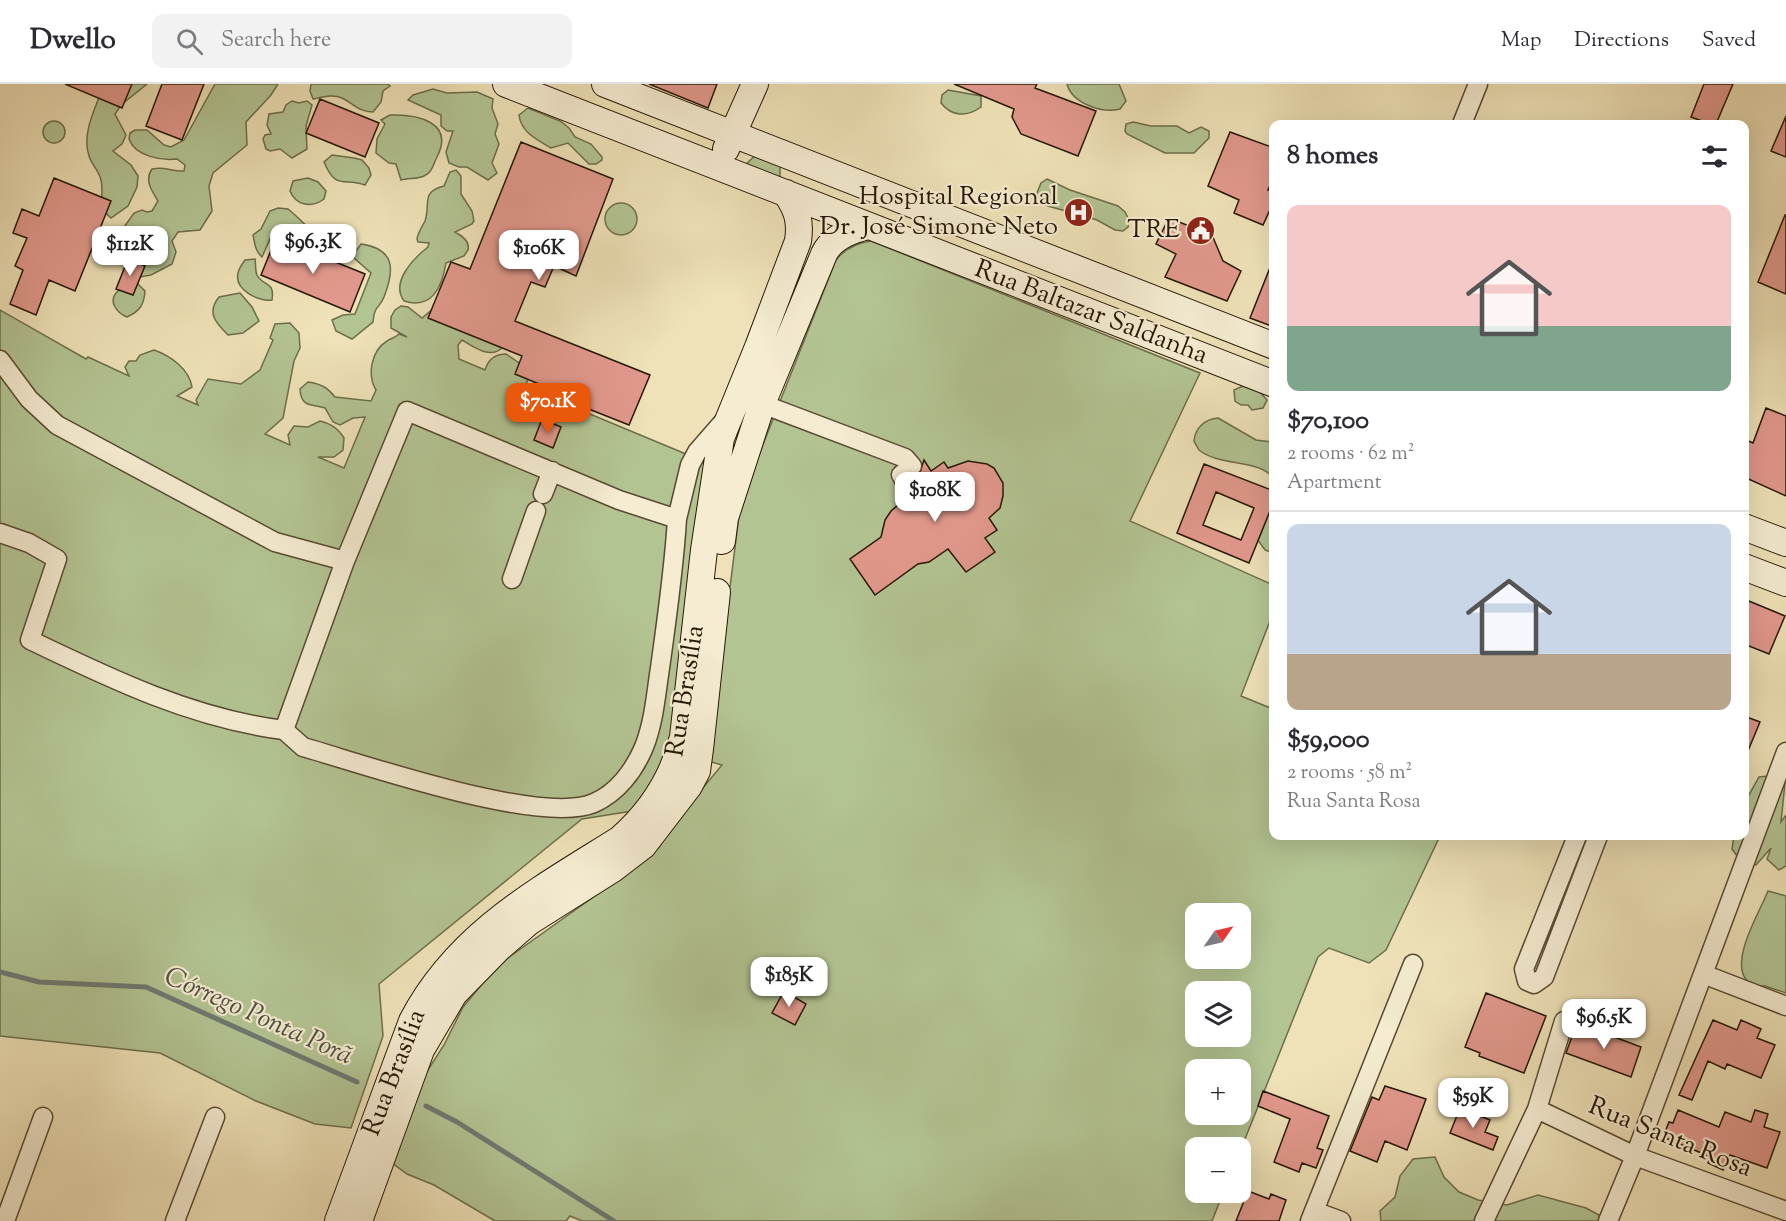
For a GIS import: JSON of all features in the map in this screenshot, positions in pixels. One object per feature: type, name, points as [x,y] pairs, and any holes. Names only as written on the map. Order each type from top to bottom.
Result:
[{"type":"main road","name":"Rua Baltazar Saldanha","points":[[506,84],[726,151],[1083,270],[1269,344]]},
{"type":"main road","name":"Rua Baltazar Saldanha","points":[[605,84],[726,151],[786,193],[1269,382]]},
{"type":"main road","points":[[726,151],[755,84]]},
{"type":"main road","name":"Rua Brasília","points":[[358,1221],[421,1050],[454,994],[529,922],[613,869],[644,846],[693,779],[700,749],[725,518],[762,404],[770,352],[798,240],[800,225],[798,214],[786,193]]},
{"type":"main road","name":"Rua Brasília","points":[[338,1221],[412,1021],[448,965],[503,915],[620,839],[634,826],[667,784],[678,759],[683,737],[721,438],[732,412],[770,352],[826,249],[839,237],[852,230],[868,226]]},
{"type":"main road","points":[[1068,304],[1083,270]]},
{"type":"main road","points":[[1749,529],[1786,543]]},
{"type":"main road","points":[[1749,569],[1786,583]]},
{"type":"street","points":[[1464,120],[1478,84]]},
{"type":"street","points":[[0,360],[29,399],[57,425],[275,542],[345,561]]},
{"type":"street","points":[[762,404],[905,458],[912,466],[901,475]]},
{"type":"street","points":[[284,730],[345,561],[407,411],[619,500],[677,519]]},
{"type":"street","points":[[0,533],[29,543],[57,559],[30,640],[118,682],[181,705],[256,727],[284,730],[303,747],[497,802],[562,808],[592,804],[606,796],[630,773],[643,749],[651,727],[669,603],[677,519],[690,465],[697,452],[732,412]]},
{"type":"street","points":[[512,579],[552,471]]},
{"type":"street","points":[[1608,1221],[1635,1156],[1786,752]]},
{"type":"street","points":[[1574,840],[1524,969],[1527,981],[1534,984],[1544,977],[1596,840]]},
{"type":"street","points":[[1341,1221],[1312,1216],[1413,964]]},
{"type":"street","points":[[1703,974],[1786,1006]]},
{"type":"street","points":[[1484,1221],[1537,1109],[1564,1020]]},
{"type":"street","name":"Rua Santa Rosa","points":[[1537,1109],[1635,1156],[1786,1211]]},
{"type":"street","points":[[5,1221],[43,1117]]},
{"type":"street","points":[[176,1221],[214,1117]]},
{"type":"green space","points":[[104,84],[147,84],[121,105],[115,114],[126,135],[122,144],[113,151],[131,165],[138,176],[137,187],[128,206],[111,218],[103,209],[101,180],[90,159],[87,147],[88,128]]},
{"type":"green space","points":[[215,84],[278,84],[246,122],[247,145],[213,173],[209,186],[212,211],[200,230],[178,232],[172,241],[176,252],[172,264],[151,275],[140,277],[124,260],[117,237],[134,213],[142,210],[152,211],[158,201],[149,181],[152,169],[184,171],[185,165],[177,159],[156,158],[137,150],[129,139],[130,133],[135,130],[147,130],[164,145],[171,147],[184,140]]},
{"type":"green space","points":[[311,84],[388,84],[390,86],[383,91],[381,102],[373,112],[368,112],[339,97],[328,96],[313,99],[310,91]]},
{"type":"green space","points":[[1067,84],[1119,84],[1126,101],[1120,109],[1113,110],[1089,106],[1075,97]]},
{"type":"green space","points":[[433,89],[447,93],[477,92],[493,99],[492,108],[498,124],[495,134],[499,144],[492,163],[497,173],[488,180],[467,167],[449,163],[446,152],[453,131],[447,131],[441,126],[441,115],[408,100],[413,95]]},
{"type":"green space","points":[[948,90],[981,96],[981,107],[965,114],[950,111],[941,103],[942,95]]},
{"type":"green space","points":[[292,101],[299,103],[307,101],[312,105],[306,126],[307,149],[292,158],[280,149],[270,151],[266,149],[263,139],[265,135],[271,134],[267,125],[269,114],[283,112],[286,105]]},
{"type":"green space","points":[[528,108],[560,121],[575,137],[591,144],[602,160],[596,164],[589,164],[568,143],[551,148],[535,138],[526,131],[520,121],[519,115]]},
{"type":"green space","points":[[390,115],[411,116],[430,122],[437,128],[441,136],[441,145],[432,168],[427,174],[419,178],[401,180],[396,164],[389,163],[376,153],[377,139],[385,124],[381,120]]},
{"type":"green space","points":[[54,121],[62,124],[65,132],[62,140],[54,143],[46,140],[43,132],[46,124]]},
{"type":"green space","points":[[1133,122],[1151,126],[1177,126],[1189,133],[1201,127],[1209,131],[1209,138],[1194,153],[1165,153],[1127,134],[1126,124]]},
{"type":"green space","points":[[758,153],[780,165],[780,181],[744,166]]},
{"type":"green space","points":[[332,155],[362,160],[369,168],[371,175],[365,185],[337,180],[333,177],[324,162]]},
{"type":"green space","points":[[456,170],[461,176],[461,194],[472,211],[474,221],[455,232],[467,241],[468,250],[464,256],[446,263],[442,280],[429,299],[414,303],[404,301],[400,294],[402,278],[429,243],[418,242],[417,239],[427,215],[429,195],[444,186],[450,172]]},
{"type":"green space","points":[[308,178],[318,182],[326,191],[324,199],[314,204],[305,204],[296,200],[290,191],[293,181]]},
{"type":"green space","points":[[1047,179],[1070,190],[1118,206],[1129,220],[1128,227],[1123,231],[1115,230],[1097,220],[1048,206],[1042,202],[1037,193],[1041,183]]},
{"type":"green space","points":[[621,203],[632,208],[637,219],[632,230],[621,235],[610,230],[605,219],[610,208]]},
{"type":"green space","points":[[278,208],[288,209],[311,229],[330,235],[338,245],[331,252],[317,250],[283,231],[270,239],[262,257],[257,250],[253,235],[261,229],[270,211]]},
{"type":"green space","points":[[871,241],[1200,373],[1130,521],[1269,583],[1269,623],[1241,696],[1269,707],[1269,840],[1438,840],[1386,950],[1369,963],[1329,948],[1318,957],[1251,1124],[1251,1059],[1185,1059],[1185,1125],[1251,1125],[1246,1137],[1185,1137],[1185,1203],[1219,1203],[1212,1221],[582,1221],[570,1216],[566,1221],[495,1221],[434,1185],[407,1174],[376,1151],[444,1045],[463,1007],[498,965],[644,861],[659,847],[682,813],[722,765],[708,761],[741,500],[836,260],[851,247]]},
{"type":"green space","points":[[361,244],[380,250],[386,256],[391,269],[388,287],[376,309],[373,322],[352,339],[336,331],[332,320],[343,315],[355,314],[371,273],[354,258]]},
{"type":"green space","points":[[255,259],[257,275],[272,289],[272,300],[254,297],[240,285],[238,273],[241,266],[245,260]]},
{"type":"green space","points":[[137,283],[145,291],[144,300],[138,310],[127,317],[117,310],[113,299],[120,290]]},
{"type":"green space","points":[[240,293],[252,307],[259,321],[243,333],[228,335],[216,322],[213,308],[219,297]]},
{"type":"green space","points":[[401,306],[408,307],[422,318],[433,309],[503,347],[498,351],[488,352],[477,349],[462,340],[458,345],[459,359],[485,370],[492,358],[506,354],[522,365],[528,379],[525,387],[710,464],[680,727],[645,809],[582,819],[379,984],[383,1036],[351,1128],[315,1124],[256,1101],[160,1053],[0,1036],[0,310],[86,359],[88,357],[129,376],[125,367],[129,361],[136,361],[140,355],[154,350],[178,364],[190,380],[192,387],[177,396],[198,405],[196,400],[208,379],[241,384],[260,370],[273,340],[270,338],[275,324],[290,323],[299,333],[300,348],[294,361],[283,418],[265,434],[290,445],[288,435],[294,426],[308,427],[320,421],[328,424],[337,429],[344,438],[343,450],[334,457],[318,457],[344,468],[365,417],[353,418],[340,425],[333,422],[325,408],[312,405],[302,399],[300,389],[308,382],[323,386],[335,397],[371,401],[376,390],[371,371],[377,351],[399,334],[407,337],[391,328],[391,317]]},
{"type":"green space","points":[[1243,386],[1260,392],[1267,400],[1263,408],[1252,410],[1248,405],[1241,405],[1235,401],[1234,390]]},
{"type":"green space","points":[[1218,418],[1256,440],[1269,442],[1269,474],[1259,468],[1218,459],[1199,450],[1194,441],[1196,432],[1205,422]]},
{"type":"green space","points":[[1269,508],[1269,552],[1265,550],[1257,539]]},
{"type":"green space","points":[[1786,774],[1781,822],[1786,815],[1786,866],[1779,870],[1767,859],[1771,848],[1756,865],[1742,863],[1732,849],[1733,840],[1749,840],[1749,795],[1759,777]]},
{"type":"green space","points":[[1768,891],[1786,896],[1786,993],[1765,986],[1751,986],[1744,977],[1741,965],[1745,943]]},
{"type":"green space","points":[[1435,1157],[1444,1177],[1459,1192],[1478,1200],[1507,1205],[1538,1195],[1586,1208],[1610,1221],[1381,1221],[1380,1211],[1395,1197],[1400,1176],[1413,1159]]},
{"type":"building","points":[[65,84],[132,84],[122,108]]},
{"type":"building","points":[[162,84],[204,84],[182,140],[146,126]]},
{"type":"building","points":[[649,84],[717,84],[708,108]]},
{"type":"building","points":[[954,84],[1037,84],[1035,88],[1096,111],[1078,156],[1021,134],[1012,117],[1014,109]]},
{"type":"building","points":[[1704,84],[1733,84],[1718,120],[1699,120],[1691,117]]},
{"type":"building","points":[[320,99],[379,123],[365,157],[306,133]]},
{"type":"building","points":[[1786,116],[1786,157],[1771,151]]},
{"type":"building","points":[[1230,132],[1269,146],[1269,212],[1263,225],[1234,213],[1239,200],[1208,186]]},
{"type":"building","points":[[521,142],[613,179],[576,276],[554,266],[545,287],[531,282],[515,321],[650,375],[629,425],[556,396],[558,392],[515,374],[522,356],[428,318],[451,262],[470,269]]},
{"type":"building","points":[[54,178],[111,201],[75,291],[49,280],[36,315],[10,304],[23,270],[15,266],[27,238],[13,233],[22,209],[39,216]]},
{"type":"building","points":[[1786,215],[1786,294],[1758,282]]},
{"type":"building","points":[[1169,218],[1212,235],[1223,261],[1241,271],[1227,301],[1165,277],[1176,254],[1156,244]]},
{"type":"building","points":[[276,238],[365,274],[350,312],[261,275]]},
{"type":"building","points":[[128,259],[145,266],[133,295],[116,289]]},
{"type":"building","points":[[1269,270],[1269,325],[1250,318]]},
{"type":"building","points":[[1766,408],[1786,416],[1786,496],[1749,479],[1749,441],[1753,443]]},
{"type":"building","points":[[542,419],[561,427],[553,448],[534,440]]},
{"type":"building","points":[[924,460],[931,471],[944,462],[948,468],[968,461],[987,464],[994,468],[1003,483],[1003,496],[1000,508],[989,518],[997,530],[985,538],[995,552],[966,572],[948,549],[929,562],[918,564],[875,595],[850,559],[881,537],[885,520],[891,511],[905,499],[895,484],[903,486],[919,475]]},
{"type":"building","points":[[1204,464],[1269,489],[1269,513],[1249,563],[1177,533]],"holes":[[[1216,492],[1254,508],[1241,540],[1203,525]]]},
{"type":"building","points":[[1749,601],[1785,616],[1769,654],[1749,646]]},
{"type":"building","points":[[1749,718],[1760,722],[1749,748]]},
{"type":"building","points":[[784,991],[806,1004],[795,1025],[772,1013]]},
{"type":"building","points":[[1486,993],[1546,1016],[1524,1073],[1479,1056],[1480,1053],[1465,1047]]},
{"type":"building","points":[[1713,1020],[1737,1030],[1741,1020],[1761,1029],[1757,1038],[1775,1045],[1761,1078],[1727,1064],[1725,1069],[1708,1061],[1692,1100],[1679,1095]]},
{"type":"building","points":[[1577,1023],[1641,1047],[1631,1077],[1566,1053]]},
{"type":"building","points":[[1385,1086],[1426,1099],[1407,1150],[1385,1141],[1377,1162],[1350,1151],[1372,1097],[1379,1100]]},
{"type":"building","points":[[1263,1091],[1329,1116],[1317,1148],[1323,1150],[1316,1168],[1302,1163],[1299,1172],[1274,1162],[1290,1119],[1258,1106]]},
{"type":"building","points":[[1460,1108],[1490,1120],[1485,1132],[1498,1137],[1493,1150],[1450,1133]]},
{"type":"building","points":[[1678,1110],[1719,1127],[1725,1112],[1751,1122],[1755,1110],[1768,1114],[1764,1127],[1780,1132],[1767,1168],[1730,1155],[1723,1170],[1708,1163],[1711,1157],[1663,1137],[1669,1122],[1673,1123]]},
{"type":"building","points":[[1251,1192],[1269,1199],[1271,1194],[1286,1200],[1279,1221],[1236,1221],[1243,1203],[1251,1203]]},
{"type":"waterway","name":"Córrego Ponta Porã","points":[[0,972],[39,982],[146,987],[357,1082]]},
{"type":"waterway","name":"Córrego Ponta Porã","points":[[426,1106],[457,1122],[614,1221]]},
{"type":"place","name":"Hospital Regional Dr. José Simone Neto","points":[[1079,212]]},
{"type":"place","name":"TRE","points":[[1201,230]]}]
